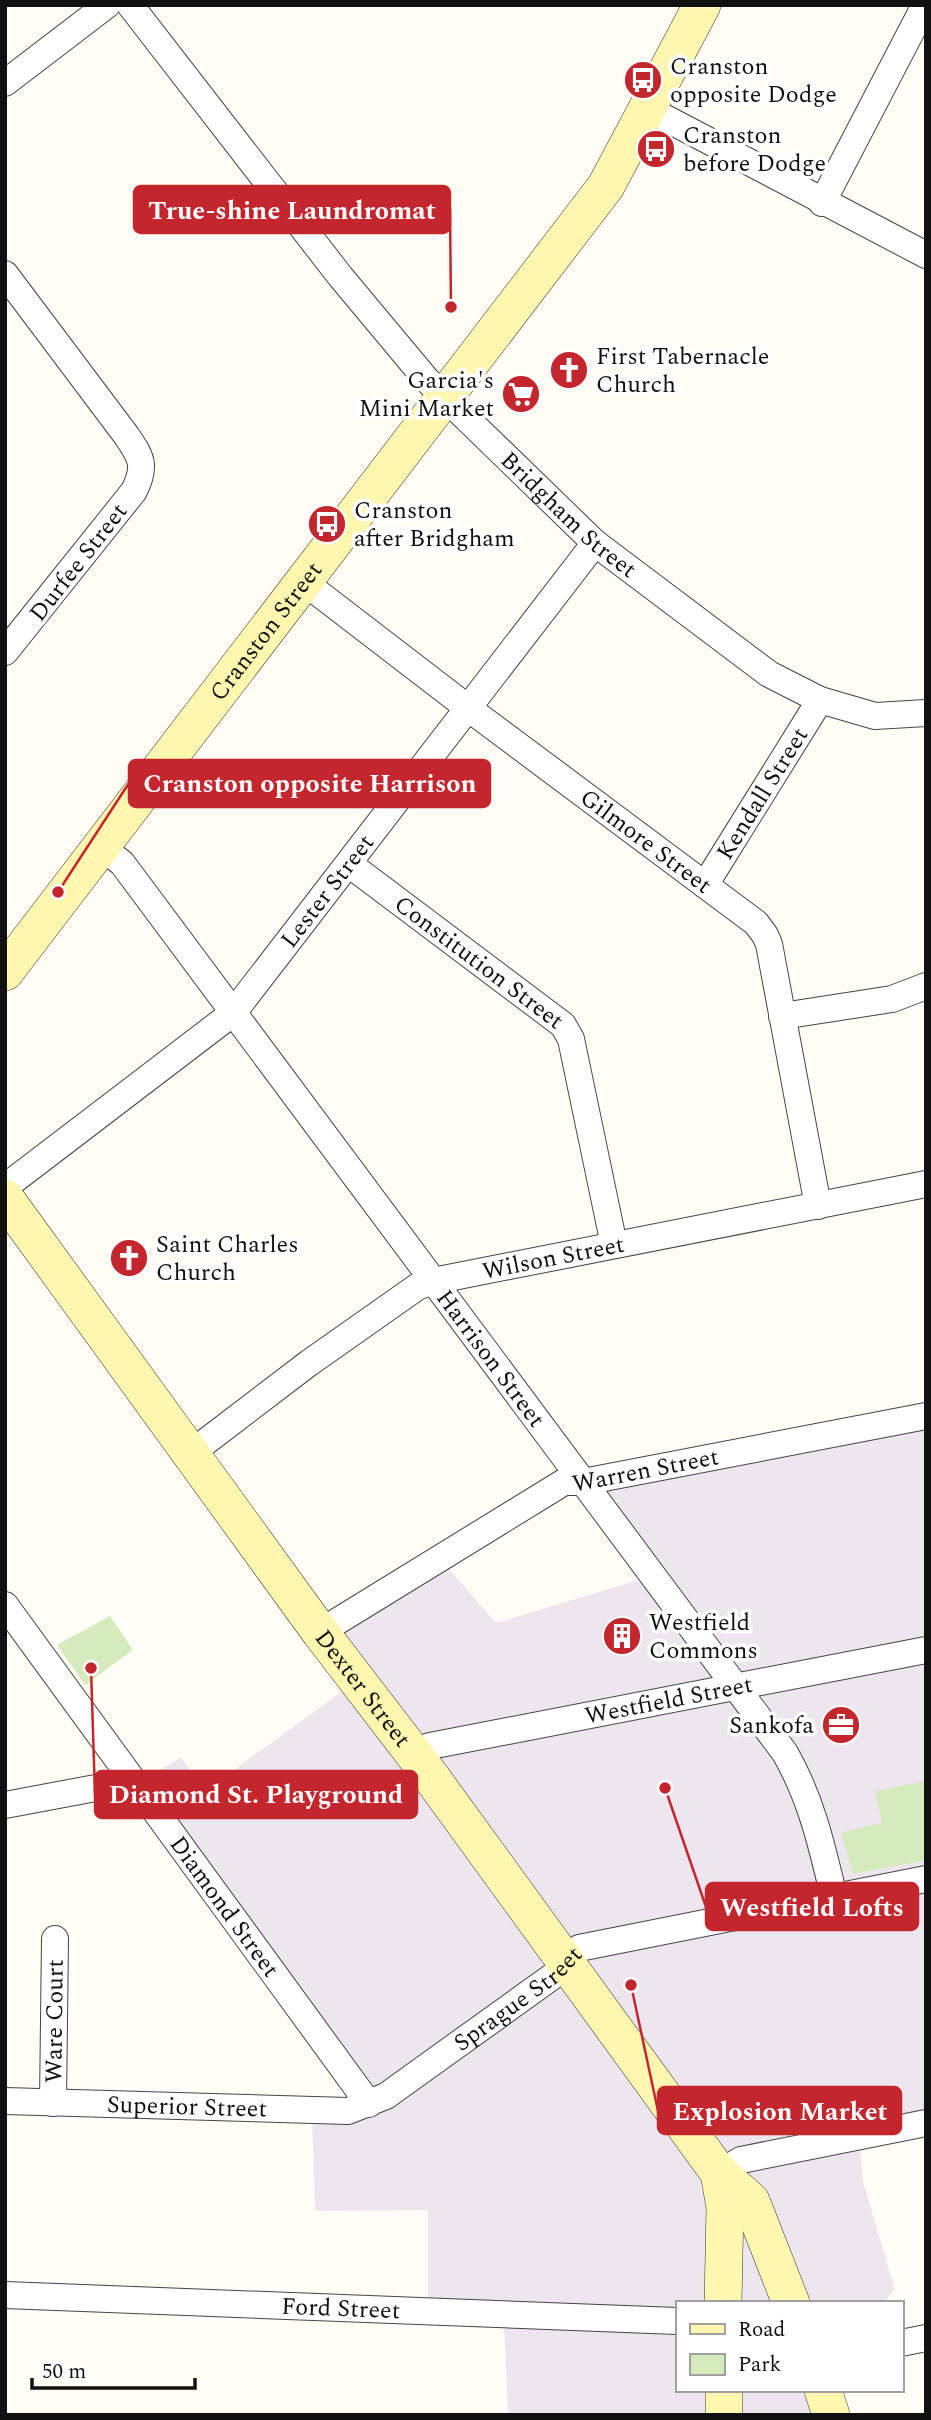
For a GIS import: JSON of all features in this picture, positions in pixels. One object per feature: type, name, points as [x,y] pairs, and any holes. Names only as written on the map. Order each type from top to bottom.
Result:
[{"type":"street","points":[[5,83],[107,5]]},
{"type":"street","name":"Bridgham Street","points":[[130,5],[340,275],[425,379],[595,543],[769,674],[820,701],[875,716],[926,713]]},
{"type":"street","name":"Cranston Street","points":[[5,972],[606,186],[702,5]]},
{"type":"street","points":[[822,203],[925,5]]},
{"type":"street","points":[[648,109],[926,256]]},
{"type":"street","name":"Durfee Street","points":[[5,274],[126,435],[138,453],[143,468],[134,491],[5,652]]},
{"type":"street","name":"Lester Street","points":[[5,1187],[204,1038],[233,1013],[595,543]]},
{"type":"street","name":"Gilmore Street","points":[[304,582],[756,923],[765,935],[818,1206]]},
{"type":"street","name":"Kendall Street","points":[[705,885],[820,701]]},
{"type":"street","name":"Harrison Street","points":[[102,847],[122,863],[785,1753],[799,1776],[814,1818],[834,1897]]},
{"type":"street","name":"Constitution Street","points":[[349,864],[563,1025],[570,1039],[614,1245]]},
{"type":"street","points":[[782,1016],[892,999],[926,986]]},
{"type":"street","name":"Wilson Street","points":[[191,1453],[309,1363],[417,1287],[433,1281],[926,1184]]},
{"type":"street","name":"Dexter Street","points":[[5,1198],[320,1632],[413,1752],[719,2173],[725,2207],[723,2301]]},
{"type":"street","name":"Warren Street","points":[[320,1632],[564,1482],[583,1482],[926,1416]]},
{"type":"street","name":"Diamond Street","points":[[5,1605],[369,2104]]},
{"type":"street","name":"Westfield Street","points":[[413,1752],[430,1746],[926,1650]]},
{"type":"street","points":[[5,1805],[117,1784],[130,1777]]},
{"type":"street","name":"Sprague Street","points":[[369,2104],[386,2096],[553,1976],[579,1948],[926,1879]]},
{"type":"street","name":"Ware Court","points":[[53,2103],[55,1939]]},
{"type":"street","name":"Superior Street","points":[[5,2101],[348,2111],[369,2104]]},
{"type":"street","points":[[790,2301],[751,2201],[719,2173],[741,2160],[926,2123]]},
{"type":"street","name":"Ford Street","points":[[5,2295],[676,2320]]},
{"type":"street","points":[[903,2343],[926,2338]]},
{"type":"street","points":[[724,2392],[724,2415]]},
{"type":"street","points":[[824,2392],[831,2415]]},
{"type":"shaded area","points":[[926,1422],[926,2129],[860,2145],[863,2181],[895,2290],[885,2301],[676,2301],[676,2392],[826,2392],[834,2415],[508,2415],[504,2324],[428,2313],[428,2210],[315,2211],[312,2115],[360,2114],[136,1784],[180,1758],[197,1777],[217,1782],[358,1680],[326,1633],[443,1562],[496,1623],[655,1575],[591,1484]]},
{"type":"green space","points":[[110,1616],[133,1650],[85,1685],[57,1645]]},
{"type":"green space","points":[[926,1781],[926,1860],[853,1874],[841,1832],[882,1823],[875,1791]]},
{"type":"place","name":"Cranston opposite Dodge","points":[[643,80]]},
{"type":"place","name":"Cranston before Dodge","points":[[656,149]]},
{"type":"place","name":"True-shine Laundromat","points":[[451,307]]},
{"type":"place","name":"First Tabernacle Church","points":[[569,370]]},
{"type":"place","name":"Garcia's Mini Market","points":[[521,394]]},
{"type":"place","name":"Cranston after Bridgham","points":[[327,524]]},
{"type":"place","name":"Cranston opposite Harrison","points":[[58,892]]},
{"type":"place","name":"Saint Charles Church","points":[[129,1258]]},
{"type":"place","name":"Westfield Commons","points":[[622,1636]]},
{"type":"place","name":"Diamond St. Playground","points":[[91,1668]]},
{"type":"place","name":"Sankofa","points":[[841,1725]]},
{"type":"place","name":"Westfield Lofts","points":[[665,1788]]},
{"type":"place","name":"Explosion Market","points":[[631,1985]]}]
